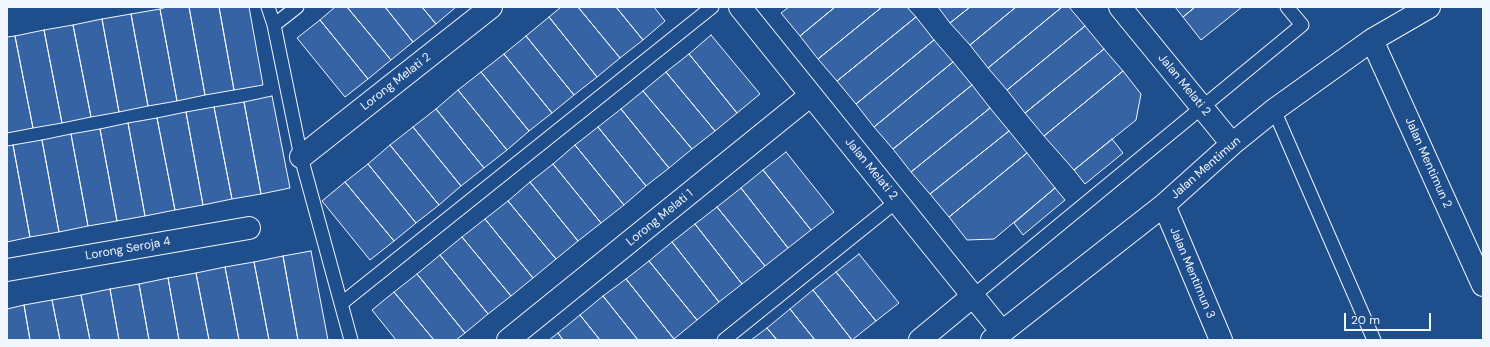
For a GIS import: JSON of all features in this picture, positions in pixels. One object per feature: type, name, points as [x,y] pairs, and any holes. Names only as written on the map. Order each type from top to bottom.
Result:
[{"type":"street","name":"Lorong Melati 2","points":[[301,157],[491,7]]},
{"type":"street","name":"Jalan Melati 2","points":[[740,7],[973,296],[997,336]]},
{"type":"street","name":"Jalan Melati 2","points":[[1120,7],[1232,144]]},
{"type":"street","name":"Jalan Mentimun","points":[[997,336],[1164,205],[1232,144],[1274,110],[1372,40],[1429,7]]},
{"type":"street","name":"Jalan Mentimun 2","points":[[1372,40],[1483,285]]},
{"type":"street","name":"Lorong Melati 1","points":[[508,340],[811,95]]},
{"type":"street","name":"Jalan Mentimun 3","points":[[1164,205],[1220,340]]},
{"type":"street","name":"Lorong Seroja 4","points":[[7,270],[249,228]]},
{"type":"street","points":[[920,340],[973,296]]},
{"type":"lane","points":[[268,7],[274,25],[301,157],[351,340]]},
{"type":"lane","points":[[274,25],[297,7]]},
{"type":"lane","points":[[342,303],[712,7]]},
{"type":"lane","points":[[973,296],[1302,25],[1287,7]]},
{"type":"lane","points":[[1274,110],[1374,340]]},
{"type":"lane","points":[[724,340],[897,201]]},
{"type":"building","points":[[167,7],[189,7],[205,95],[177,101],[160,9]]},
{"type":"building","points":[[189,7],[219,7],[234,90],[205,95]]},
{"type":"building","points":[[219,7],[249,7],[263,85],[234,90]]},
{"type":"building","points":[[335,7],[347,7],[391,60],[368,79],[320,20]]},
{"type":"building","points":[[347,7],[385,7],[413,42],[391,60]]},
{"type":"building","points":[[385,7],[422,7],[436,24],[413,42]]},
{"type":"building","points":[[422,7],[456,7],[436,24]]},
{"type":"building","points":[[561,7],[578,7],[620,58],[597,77],[549,17]]},
{"type":"building","points":[[578,7],[616,7],[643,40],[620,58]]},
{"type":"building","points":[[616,7],[654,7],[665,21],[643,40]]},
{"type":"building","points":[[789,7],[835,7],[800,36],[781,13]]},
{"type":"building","points":[[835,7],[882,7],[818,59],[800,36]]},
{"type":"building","points":[[882,7],[907,7],[916,17],[837,81],[818,59]]},
{"type":"building","points":[[938,7],[970,7],[950,23]]},
{"type":"building","points":[[970,7],[1016,7],[970,45],[950,23]]},
{"type":"building","points":[[1016,7],[1062,7],[988,68],[970,45]]},
{"type":"building","points":[[1062,7],[1069,7],[1085,26],[1007,90],[988,68]]},
{"type":"building","points":[[1175,7],[1195,7],[1183,17]]},
{"type":"building","points":[[1195,7],[1242,7],[1201,40],[1183,17]]},
{"type":"building","points":[[160,9],[177,101],[148,106],[131,14]]},
{"type":"building","points":[[131,14],[148,106],[119,112],[102,19]]},
{"type":"building","points":[[549,17],[597,77],[574,95],[526,36]]},
{"type":"building","points":[[916,17],[934,40],[856,104],[837,81]]},
{"type":"building","points":[[102,19],[119,112],[91,117],[73,25]]},
{"type":"building","points":[[320,20],[368,79],[345,97],[297,38]]},
{"type":"building","points":[[73,25],[91,117],[62,123],[44,30]]},
{"type":"building","points":[[1085,26],[1104,49],[1025,113],[1007,90]]},
{"type":"building","points":[[44,30],[62,123],[33,128],[15,36]]},
{"type":"building","points":[[711,35],[760,94],[737,113],[689,54]]},
{"type":"building","points":[[15,36],[33,128],[7,133],[7,37]]},
{"type":"building","points":[[526,36],[574,95],[552,113],[504,54]]},
{"type":"building","points":[[934,40],[953,62],[874,127],[856,104]]},
{"type":"building","points":[[1104,49],[1123,71],[1044,136],[1025,113]]},
{"type":"building","points":[[504,54],[552,113],[529,131],[481,72]]},
{"type":"building","points":[[689,54],[737,113],[715,131],[666,72]]},
{"type":"building","points":[[953,62],[972,85],[893,149],[874,127]]},
{"type":"building","points":[[1123,71],[1141,94],[1136,120],[1074,170],[1044,136]]},
{"type":"building","points":[[481,72],[529,131],[507,150],[458,90]]},
{"type":"building","points":[[666,72],[715,131],[692,149],[643,91]]},
{"type":"building","points":[[972,85],[990,108],[911,172],[893,149]]},
{"type":"building","points":[[458,90],[507,150],[484,168],[436,109]]},
{"type":"building","points":[[643,91],[692,149],[669,168],[621,109]]},
{"type":"building","points":[[272,96],[290,188],[261,194],[244,102]]},
{"type":"building","points":[[244,102],[261,194],[232,199],[214,107]]},
{"type":"building","points":[[214,107],[232,199],[203,205],[186,112]]},
{"type":"building","points":[[990,108],[1009,131],[930,194],[911,172]]},
{"type":"building","points":[[436,109],[484,168],[461,186],[413,127]]},
{"type":"building","points":[[621,109],[669,168],[646,186],[598,127]]},
{"type":"building","points":[[186,112],[203,205],[175,210],[157,118]]},
{"type":"building","points":[[157,118],[175,210],[145,216],[128,123]]},
{"type":"building","points":[[128,123],[145,216],[117,221],[100,129]]},
{"type":"building","points":[[413,127],[461,186],[439,205],[390,145]]},
{"type":"building","points":[[598,127],[646,186],[624,205],[575,145]]},
{"type":"building","points":[[100,129],[117,221],[88,226],[71,134]]},
{"type":"building","points":[[1009,131],[1027,153],[949,217],[930,194]]},
{"type":"building","points":[[71,134],[88,226],[59,232],[42,140]]},
{"type":"building","points":[[1112,139],[1123,153],[1085,184],[1074,170]]},
{"type":"building","points":[[42,140],[59,232],[30,237],[13,145]]},
{"type":"building","points":[[13,145],[30,237],[7,242],[7,146]]},
{"type":"building","points":[[390,145],[439,205],[416,223],[368,164]]},
{"type":"building","points":[[575,145],[624,205],[601,223],[553,164]]},
{"type":"building","points":[[786,152],[834,212],[811,230],[763,170]]},
{"type":"building","points":[[1027,153],[1055,188],[994,239],[967,240],[949,217]]},
{"type":"building","points":[[368,164],[416,223],[394,241],[345,182]]},
{"type":"building","points":[[553,164],[601,223],[578,241],[530,182]]},
{"type":"building","points":[[763,170],[811,230],[788,248],[741,188]]},
{"type":"building","points":[[345,182],[394,241],[370,260],[322,201]]},
{"type":"building","points":[[530,182],[578,241],[556,259],[508,201]]},
{"type":"building","points":[[741,188],[788,248],[765,266],[717,207]]},
{"type":"building","points":[[1055,188],[1065,200],[1023,235],[1014,223]]},
{"type":"building","points":[[508,201],[556,259],[533,278],[485,219]]},
{"type":"building","points":[[717,207],[765,266],[742,284],[695,224]]},
{"type":"building","points":[[485,219],[533,278],[511,296],[462,237]]},
{"type":"building","points":[[695,224],[742,284],[719,302],[672,242]]},
{"type":"building","points":[[462,237],[511,296],[488,314],[440,255]]},
{"type":"building","points":[[672,242],[719,302],[697,320],[649,261]]},
{"type":"building","points":[[311,251],[328,340],[298,340],[283,256]]},
{"type":"building","points":[[859,254],[899,303],[876,321],[836,272]]},
{"type":"building","points":[[440,255],[488,314],[465,333],[417,274]]},
{"type":"building","points":[[283,256],[298,340],[269,340],[254,262]]},
{"type":"building","points":[[649,261],[697,320],[674,339],[626,279]]},
{"type":"building","points":[[254,262],[269,340],[239,340],[225,267]]},
{"type":"building","points":[[225,267],[239,340],[209,340],[196,273]]},
{"type":"building","points":[[836,272],[876,321],[852,340],[813,290]]},
{"type":"building","points":[[196,273],[209,340],[179,340],[168,278]]},
{"type":"building","points":[[417,274],[465,333],[456,340],[434,340],[394,292]]},
{"type":"building","points":[[168,278],[179,340],[149,340],[139,284]]},
{"type":"building","points":[[626,279],[674,339],[638,340],[603,296]]},
{"type":"building","points":[[139,284],[149,340],[119,340],[110,289]]},
{"type":"building","points":[[110,289],[119,340],[90,340],[81,295]]},
{"type":"building","points":[[813,290],[852,340],[815,340],[790,309]]},
{"type":"building","points":[[394,292],[434,340],[396,340],[372,310]]},
{"type":"building","points":[[81,295],[90,340],[60,340],[52,300]]},
{"type":"building","points":[[603,296],[638,340],[600,340],[580,315]]},
{"type":"building","points":[[52,300],[60,340],[30,340],[24,305]]},
{"type":"building","points":[[24,305],[30,340],[7,340],[7,309]]},
{"type":"building","points":[[790,309],[815,340],[777,340],[767,328]]},
{"type":"building","points":[[580,315],[600,340],[563,340],[558,333]]},
{"type":"building","points":[[767,328],[777,340],[751,340]]},
{"type":"building","points":[[558,333],[563,340],[549,340]]}]
